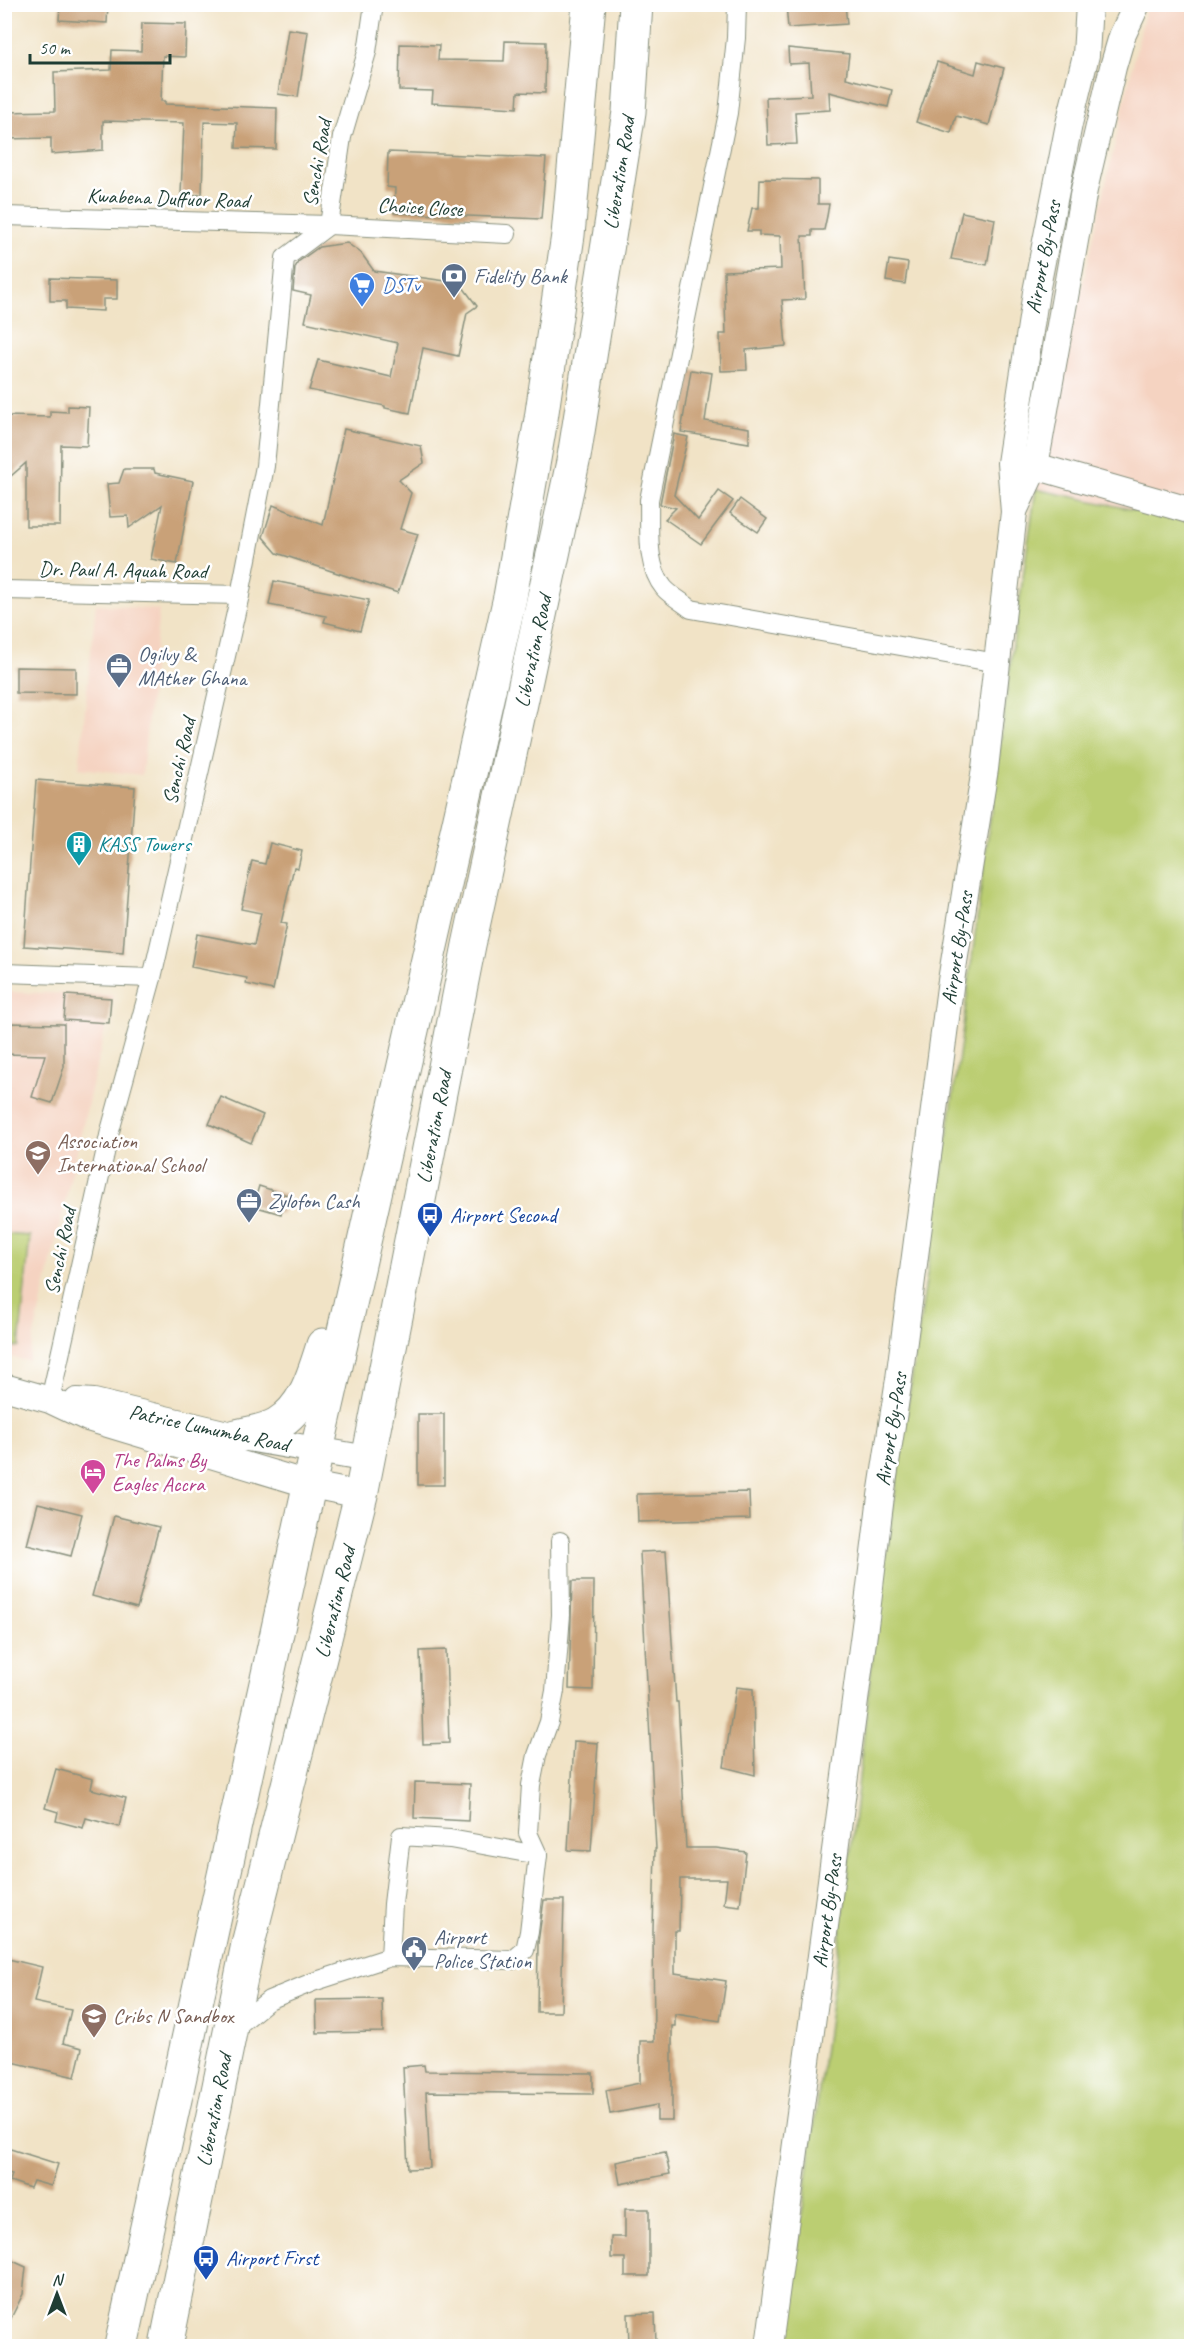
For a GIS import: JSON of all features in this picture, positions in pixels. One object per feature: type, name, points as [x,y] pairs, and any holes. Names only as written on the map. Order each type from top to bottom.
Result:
[{"type":"highway","name":"Liberation Road","points":[[125,2340],[317,1486],[317,1450],[510,597],[541,419],[568,235],[589,4]]},
{"type":"highway","name":"Liberation Road","points":[[166,2346],[248,1944],[361,1495],[469,945],[574,457],[628,112],[636,4]]},
{"type":"highway","points":[[236,1436],[277,1424],[295,1407],[313,1376],[329,1325],[340,1304],[354,1285]]},
{"type":"highway","points":[[290,1776],[281,1727],[281,1706],[320,1537],[317,1486]]},
{"type":"main road","name":"Airport By-Pass","points":[[769,2346],[868,1603],[880,1496],[899,1379],[950,987],[985,769],[1014,512],[1010,463],[1036,292],[1069,124],[1086,56],[1089,4]]},
{"type":"main road","points":[[1086,56],[1106,4]]},
{"type":"main road","name":"Airport By-Pass","points":[[1014,512],[1035,465],[1084,190],[1113,67],[1122,36],[1137,4]]},
{"type":"main road","points":[[1010,463],[1035,465],[1191,511]]},
{"type":"main road","name":"Patrice Lumumba Road","points":[[4,1387],[50,1400],[88,1418],[317,1486],[361,1495]]},
{"type":"main road","name":"Patrice Lumumba Road","points":[[50,1400],[94,1402],[236,1436],[368,1459]]},
{"type":"street","name":"Senchi Road","points":[[50,1400],[110,1131],[152,978],[240,595],[265,465],[285,258],[329,225],[342,137],[367,52],[374,4]]},
{"type":"street","points":[[737,4],[736,38],[728,113],[649,500],[650,547],[654,568],[664,588],[691,609],[997,663]]},
{"type":"street","name":"Kwabena Duffuor Road","points":[[4,216],[329,225]]},
{"type":"street","name":"Choice Close","points":[[329,225],[507,234]]},
{"type":"street","name":"Dr. Paul A. Aquah Road","points":[[4,590],[240,595]]},
{"type":"street","points":[[4,974],[152,978]]},
{"type":"street","points":[[230,2032],[269,2000],[313,1982],[390,1958],[513,1960],[525,1950],[537,1855],[528,1833],[531,1785],[537,1755],[549,1722],[555,1691],[561,1615],[560,1541]]},
{"type":"street","points":[[390,1958],[393,1904],[401,1836],[450,1839],[537,1855]]},
{"type":"shaded area","points":[[1150,5],[1191,5],[1191,522],[1036,489],[1145,12]]},
{"type":"shaded area","name":"Ogilvy & MAther Ghana","points":[[96,604],[159,610],[142,775],[79,768]]},
{"type":"shaded area","name":"Association International School","points":[[5,992],[113,995],[28,1361],[5,1356]]},
{"type":"green space","points":[[1036,489],[1191,522],[1191,2346],[784,2346],[847,1886],[877,1616],[961,1042],[1012,651]]},
{"type":"green space","points":[[4,1234],[30,1236],[19,1347],[5,1346]]},
{"type":"building","points":[[60,4],[108,4],[107,23],[59,20]]},
{"type":"building","points":[[786,4],[845,4],[847,24],[788,28]]},
{"type":"building","points":[[142,23],[186,24],[185,57],[163,56],[161,101],[165,101],[165,104],[277,108],[276,149],[236,148],[237,123],[204,122],[202,195],[181,194],[184,123],[103,121],[103,150],[51,154],[51,138],[4,139],[4,112],[55,111],[54,72],[111,70],[112,50],[141,51]]},
{"type":"building","points":[[288,29],[308,32],[298,97],[278,94]]},
{"type":"building","points":[[505,41],[546,42],[545,93],[518,92],[517,108],[432,103],[433,91],[399,90],[400,44],[439,45],[438,60],[504,61]]},
{"type":"building","points":[[788,48],[849,54],[846,78],[892,90],[888,107],[829,92],[830,110],[795,112],[797,144],[768,145],[766,97],[811,95],[809,63],[789,64]]},
{"type":"building","points":[[978,61],[1004,68],[989,125],[956,116],[951,133],[916,122],[937,62],[975,74]]},
{"type":"building","points":[[388,152],[546,158],[541,219],[394,213],[395,188],[387,187]]},
{"type":"building","points":[[760,179],[818,180],[818,204],[829,204],[827,216],[824,230],[812,230],[812,236],[802,236],[805,299],[782,300],[786,346],[746,350],[747,370],[721,371],[720,334],[726,334],[724,271],[781,269],[780,236],[759,235],[759,231],[747,231],[752,208],[759,208]]},
{"type":"building","points":[[962,212],[995,219],[987,265],[951,259]]},
{"type":"building","points":[[347,243],[361,253],[374,271],[460,283],[477,306],[467,313],[458,356],[423,348],[410,413],[309,390],[318,360],[391,377],[398,343],[305,322],[311,295],[293,291],[295,268],[298,262],[319,247]]},
{"type":"building","points":[[889,260],[908,263],[905,284],[886,281]]},
{"type":"building","points":[[50,278],[117,280],[117,299],[103,299],[103,311],[66,309],[66,301],[50,301]]},
{"type":"building","points":[[691,370],[712,373],[705,421],[749,428],[749,443],[681,432]]},
{"type":"building","points":[[68,406],[89,407],[87,446],[61,445],[60,526],[26,526],[26,463],[4,482],[4,416],[50,417],[50,411],[68,412]]},
{"type":"building","points":[[344,429],[421,446],[424,463],[399,480],[411,493],[400,529],[418,534],[398,593],[277,553],[263,537],[273,505],[323,525]]},
{"type":"building","points":[[674,434],[688,437],[674,495],[698,520],[719,491],[733,501],[701,544],[665,519],[676,508],[660,504]]},
{"type":"building","points":[[124,469],[154,469],[155,473],[193,481],[177,564],[151,559],[162,505],[129,528],[128,516],[110,517],[107,484],[119,483]]},
{"type":"building","points":[[740,499],[767,519],[758,532],[730,513]]},
{"type":"building","points":[[274,581],[369,600],[360,631],[324,622],[326,616],[269,605]]},
{"type":"building","points":[[16,667],[76,668],[76,694],[16,693]]},
{"type":"building","name":"KASS Towers","points":[[36,780],[135,787],[123,953],[24,946]]},
{"type":"building","points":[[270,843],[302,851],[298,868],[294,867],[281,923],[287,924],[273,990],[246,984],[247,978],[191,967],[197,934],[254,945],[261,913],[241,909],[252,861],[265,864]]},
{"type":"building","points":[[66,995],[111,998],[109,1023],[64,1020]]},
{"type":"building","points":[[4,1023],[64,1024],[64,1067],[52,1103],[32,1097],[45,1055],[4,1054]]},
{"type":"building","points":[[221,1097],[263,1115],[251,1143],[209,1124]]},
{"type":"building","points":[[259,1186],[287,1195],[281,1214],[253,1206]]},
{"type":"building","points":[[418,1414],[444,1414],[444,1485],[418,1485]]},
{"type":"building","points":[[749,1492],[750,1519],[638,1522],[637,1494]]},
{"type":"building","points":[[38,1503],[82,1514],[71,1556],[27,1545]]},
{"type":"building","points":[[114,1516],[159,1527],[137,1608],[92,1596]]},
{"type":"building","points":[[666,1551],[676,1702],[678,1702],[686,1848],[716,1848],[746,1852],[740,1906],[724,1904],[727,1879],[680,1879],[679,1931],[675,1931],[675,1973],[726,1981],[720,2021],[675,2014],[675,2026],[672,2026],[672,2120],[657,2120],[657,2105],[610,2114],[606,2090],[640,2083],[640,2041],[654,2041],[653,1931],[656,1849],[640,1552]]},
{"type":"building","points":[[572,1581],[594,1581],[593,1690],[569,1689]]},
{"type":"building","points":[[446,1650],[449,1743],[423,1744],[420,1651]]},
{"type":"building","points":[[736,1687],[753,1689],[755,1775],[724,1767]]},
{"type":"building","points":[[574,1741],[598,1743],[591,1851],[568,1850]]},
{"type":"building","points":[[56,1769],[93,1779],[91,1789],[126,1798],[119,1827],[86,1818],[83,1828],[56,1821],[58,1812],[45,1808]]},
{"type":"building","points":[[415,1782],[470,1784],[468,1821],[414,1818]]},
{"type":"building","points":[[544,1900],[564,1900],[561,2012],[537,2012],[538,1943]]},
{"type":"building","points":[[4,1958],[42,1967],[34,2002],[71,2010],[63,2043],[82,2048],[75,2077],[4,2060]]},
{"type":"building","points":[[382,1999],[383,2032],[317,2033],[316,2000]]},
{"type":"building","points":[[424,2065],[425,2071],[593,2073],[593,2094],[426,2092],[430,2168],[408,2169],[403,2067]]},
{"type":"building","points":[[4,2147],[58,2164],[51,2186],[33,2181],[30,2188],[10,2181],[12,2174],[4,2172]]},
{"type":"building","points":[[665,2152],[670,2174],[620,2184],[616,2162]]},
{"type":"building","points":[[625,2209],[649,2209],[649,2276],[625,2276],[625,2258],[611,2258],[611,2237],[625,2237]]},
{"type":"building","points":[[4,2257],[26,2267],[23,2294],[4,2332]]},
{"type":"building","points":[[655,2313],[656,2346],[629,2346],[628,2314]]},
{"type":"place","name":"Fidelity Bank","points":[[454,299]]},
{"type":"place","name":"DSTv","points":[[362,308]]},
{"type":"place","name":"Ogilvy & MAther Ghana","points":[[119,689]]},
{"type":"place","name":"KASS Towers","points":[[79,867]]},
{"type":"place","name":"Association International School","points":[[38,1176]]},
{"type":"place","name":"Zylofon Cash","points":[[249,1224]]},
{"type":"place","name":"Airport Second","points":[[430,1238]]},
{"type":"place","name":"The Palms By Eagles Accra","points":[[93,1495]]},
{"type":"place","name":"Airport Police Station","points":[[414,1972]]},
{"type":"place","name":"Cribs N Sandbox","points":[[94,2039]]},
{"type":"place","name":"Airport First","points":[[206,2281]]}]
